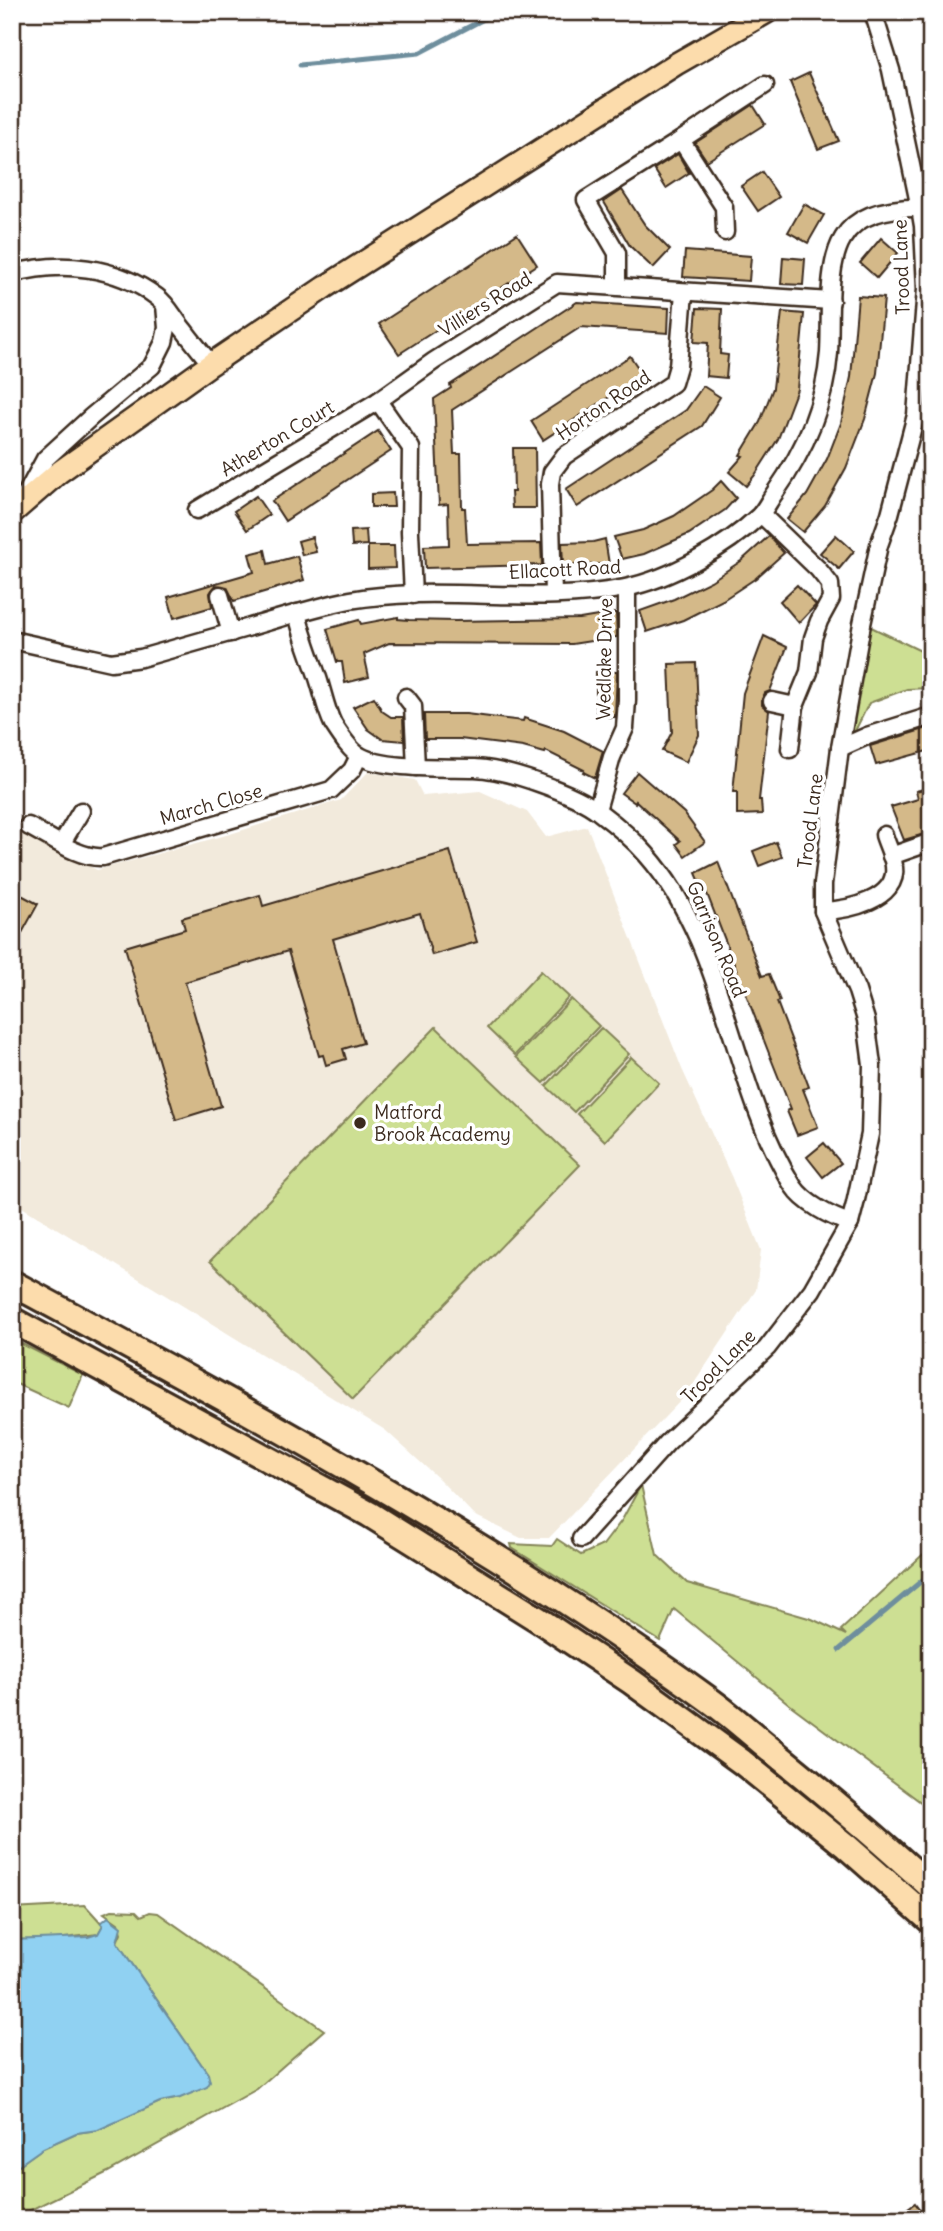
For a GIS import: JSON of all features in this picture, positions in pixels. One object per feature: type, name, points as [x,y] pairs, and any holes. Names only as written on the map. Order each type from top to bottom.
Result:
[{"type":"highway","points":[[12,1283],[197,1382],[394,1494],[602,1625],[713,1703],[931,1879]]},
{"type":"highway","points":[[12,1320],[369,1514],[539,1620],[632,1682],[742,1762],[846,1846],[931,1921]]},
{"type":"highway","points":[[861,1823],[931,1887]]},
{"type":"main road","points":[[16,509],[58,473],[325,287],[565,133],[676,64],[767,12]]},
{"type":"street","name":"Trood Lane","points":[[581,1539],[667,1443],[767,1348],[812,1290],[850,1223],[870,1134],[872,1065],[866,1020],[823,911],[826,844],[840,748],[874,566],[916,415],[926,289],[923,226],[925,208],[891,70],[873,12]]},
{"type":"street","points":[[617,286],[617,253],[586,200],[765,85]]},
{"type":"street","points":[[681,140],[724,207],[725,232]]},
{"type":"street","name":"Ellacott Road","points":[[12,640],[111,662],[141,658],[352,600],[413,594],[553,594],[626,588],[700,559],[761,514],[791,469],[816,415],[824,388],[829,354],[836,254],[843,237],[863,218],[902,208],[925,208]]},
{"type":"street","points":[[12,274],[35,268],[78,268],[104,272],[128,280],[158,297],[211,364]]},
{"type":"street","name":"Villiers Road","points":[[378,401],[434,361],[557,283],[831,301]]},
{"type":"street","name":"Horton Road","points":[[553,594],[552,472],[564,456],[673,383],[678,366],[684,292]]},
{"type":"street","points":[[16,509],[46,459],[152,366],[164,342],[167,328],[165,306]]},
{"type":"street","points":[[378,401],[411,448],[410,532],[413,594]]},
{"type":"street","name":"Atherton Court","points":[[197,510],[378,401]]},
{"type":"street","points":[[761,514],[830,584],[831,599],[813,638],[809,672],[796,706],[790,749]]},
{"type":"street","name":"Wedlake Drive","points":[[597,810],[612,757],[625,728],[626,588]]},
{"type":"street","points":[[220,595],[231,633]]},
{"type":"street","points":[[297,613],[332,722],[359,756]]},
{"type":"street","points":[[406,697],[413,706],[416,767]]},
{"type":"street","points":[[772,701],[796,706]]},
{"type":"street","points":[[840,748],[867,736],[931,716]]},
{"type":"street","name":"Garrison Road","points":[[359,756],[416,767],[480,768],[519,777],[597,810],[644,852],[668,879],[694,931],[765,1129],[794,1188],[830,1217],[850,1223]]},
{"type":"street","name":"March Close","points":[[28,826],[62,842],[75,852],[92,858],[103,857],[331,790],[343,781],[359,756]]},
{"type":"street","points":[[62,842],[81,811]]},
{"type":"street","points":[[823,911],[858,906],[882,894],[893,882],[895,868],[884,835]]},
{"type":"street","points":[[891,856],[931,842]]},
{"type":"shaded area","name":"Matford Brook Academy","points":[[368,772],[415,780],[423,796],[480,791],[527,812],[546,837],[587,826],[682,1069],[732,1178],[761,1250],[756,1290],[687,1394],[549,1538],[521,1538],[474,1515],[385,1430],[12,1201],[12,826],[97,870],[341,800]]},
{"type":"green space","points":[[869,626],[931,656],[931,688],[907,689],[869,703],[850,741]]},
{"type":"green space","points":[[541,971],[569,997],[515,1055],[487,1028]]},
{"type":"green space","points":[[571,999],[599,1026],[544,1083],[516,1057]]},
{"type":"green space","points":[[436,1027],[580,1165],[353,1399],[210,1261]]},
{"type":"green space","points":[[601,1028],[629,1054],[574,1112],[546,1086]]},
{"type":"green space","points":[[631,1057],[659,1083],[605,1141],[577,1114]]},
{"type":"green space","points":[[12,1339],[83,1375],[69,1408],[12,1382]]},
{"type":"green space","points":[[641,1485],[657,1555],[687,1583],[812,1619],[846,1635],[841,1630],[931,1547],[931,1809],[926,1800],[922,1803],[789,1704],[674,1609],[660,1641],[512,1548],[511,1544],[552,1546],[557,1539],[581,1555],[603,1545],[622,1520]]},
{"type":"green space","points":[[85,1905],[103,1925],[98,1934],[12,1940],[12,1909]]},
{"type":"green space","points":[[112,1910],[136,1911],[141,1916],[150,1912],[158,1913],[324,2030],[257,2089],[108,2172],[12,2219],[12,2170],[43,2148],[76,2133],[98,2130],[160,2102],[180,2098],[208,2074],[117,1942],[121,1933],[118,1923],[104,1913]]},
{"type":"water","points":[[108,1917],[121,1927],[117,1942],[208,2074],[210,2082],[207,2087],[180,2098],[160,2102],[98,2130],[76,2133],[43,2148],[12,2170],[12,1940],[88,1937],[98,1934],[103,1925],[101,1923]]},
{"type":"building","points":[[809,73],[839,141],[818,149],[790,82]]},
{"type":"building","points":[[753,105],[765,124],[707,161],[695,143]]},
{"type":"building","points":[[678,154],[689,173],[666,188],[654,169]]},
{"type":"building","points":[[762,172],[779,197],[758,211],[741,186]]},
{"type":"building","points":[[622,190],[645,225],[670,250],[653,268],[630,246],[604,202]]},
{"type":"building","points":[[804,204],[824,215],[808,243],[788,232]]},
{"type":"building","points":[[517,234],[537,265],[399,354],[379,324]]},
{"type":"building","points":[[881,238],[898,253],[877,278],[860,263]]},
{"type":"building","points":[[685,251],[751,256],[749,281],[683,277]]},
{"type":"building","points":[[783,257],[805,259],[803,285],[781,284]]},
{"type":"building","points":[[858,296],[884,298],[877,373],[865,419],[846,468],[825,506],[803,532],[787,519],[807,495],[827,459],[841,423],[851,377]]},
{"type":"building","points":[[577,302],[669,308],[668,333],[581,327],[452,410],[454,454],[461,454],[462,508],[465,508],[467,544],[541,543],[542,565],[425,568],[424,546],[449,545],[448,504],[439,505],[434,399],[451,388],[450,385]]},
{"type":"building","points":[[697,308],[722,309],[720,354],[728,355],[726,378],[706,376],[708,343],[694,342]]},
{"type":"building","points":[[782,312],[804,314],[797,389],[778,439],[746,486],[729,472],[743,456],[740,455],[760,422],[773,388]]},
{"type":"building","points":[[630,356],[643,375],[543,440],[531,421]]},
{"type":"building","points":[[703,386],[720,397],[702,426],[577,507],[566,489],[686,410]]},
{"type":"building","points":[[378,431],[391,451],[285,521],[272,501]]},
{"type":"building","points":[[513,448],[535,448],[536,508],[512,508]]},
{"type":"building","points":[[721,481],[736,498],[725,510],[689,534],[644,554],[622,559],[614,537],[643,530],[674,516]]},
{"type":"building","points":[[393,493],[394,507],[371,507],[371,494]]},
{"type":"building","points":[[256,496],[269,515],[247,530],[234,511]]},
{"type":"building","points":[[366,530],[367,545],[352,546],[351,531]]},
{"type":"building","points":[[836,535],[854,551],[839,569],[820,553]]},
{"type":"building","points":[[769,536],[784,553],[756,578],[723,600],[683,620],[647,632],[640,611],[674,599],[711,581],[741,561]]},
{"type":"building","points":[[312,537],[316,552],[302,555],[298,541]]},
{"type":"building","points":[[605,539],[609,564],[563,565],[562,543]]},
{"type":"building","points":[[368,546],[394,546],[395,568],[368,569]]},
{"type":"building","points":[[265,550],[268,564],[297,556],[304,580],[234,601],[227,587],[216,585],[210,593],[212,607],[174,618],[168,597],[254,572],[249,554]]},
{"type":"building","points":[[797,585],[816,605],[799,623],[780,601]]},
{"type":"building","points":[[616,613],[617,637],[572,644],[389,643],[364,654],[369,677],[345,683],[342,662],[337,662],[327,629],[359,620],[361,624],[398,617],[409,620],[455,621],[580,619]]},
{"type":"building","points":[[764,636],[787,647],[770,691],[765,693],[762,699],[762,705],[769,711],[759,800],[762,814],[737,815],[737,792],[733,792],[743,693]]},
{"type":"building","points":[[696,663],[699,735],[686,762],[662,751],[672,732],[669,664]]},
{"type":"building","points":[[596,672],[617,672],[615,717],[596,717]]},
{"type":"building","points":[[374,697],[382,711],[391,717],[403,717],[404,741],[382,739],[368,729],[353,707]]},
{"type":"building","points":[[424,714],[466,714],[523,721],[524,718],[564,731],[603,751],[595,778],[546,751],[545,753],[523,747],[460,739],[425,739]]},
{"type":"building","points":[[931,727],[931,750],[876,765],[870,746]]},
{"type":"building","points":[[637,772],[684,813],[705,842],[685,856],[676,844],[680,841],[636,801],[635,803],[621,793]]},
{"type":"building","points":[[931,787],[931,832],[904,840],[891,807],[918,799],[916,791]]},
{"type":"building","points":[[776,842],[782,857],[759,866],[753,851]]},
{"type":"building","points":[[450,851],[477,942],[432,955],[420,913],[333,939],[363,1043],[343,1049],[346,1059],[326,1065],[323,1055],[319,1056],[288,951],[185,982],[221,1106],[176,1120],[125,947],[185,929],[182,918],[260,895],[263,906]]},
{"type":"building","points":[[718,862],[762,976],[769,974],[780,1001],[777,1002],[809,1087],[803,1089],[818,1127],[797,1135],[787,1111],[791,1109],[704,886],[702,887],[696,873]]},
{"type":"building","points":[[12,890],[38,904],[12,951]]},
{"type":"building","points":[[824,1143],[841,1163],[823,1177],[807,1157]]},
{"type":"building","points":[[915,2203],[927,2219],[910,2219],[904,2211]]},
{"type":"waterway","points":[[300,65],[419,53],[497,12]]},
{"type":"waterway","points":[[839,1650],[931,1573]]},
{"type":"place","name":"Matford Brook Academy","points":[[360,1123]]}]
